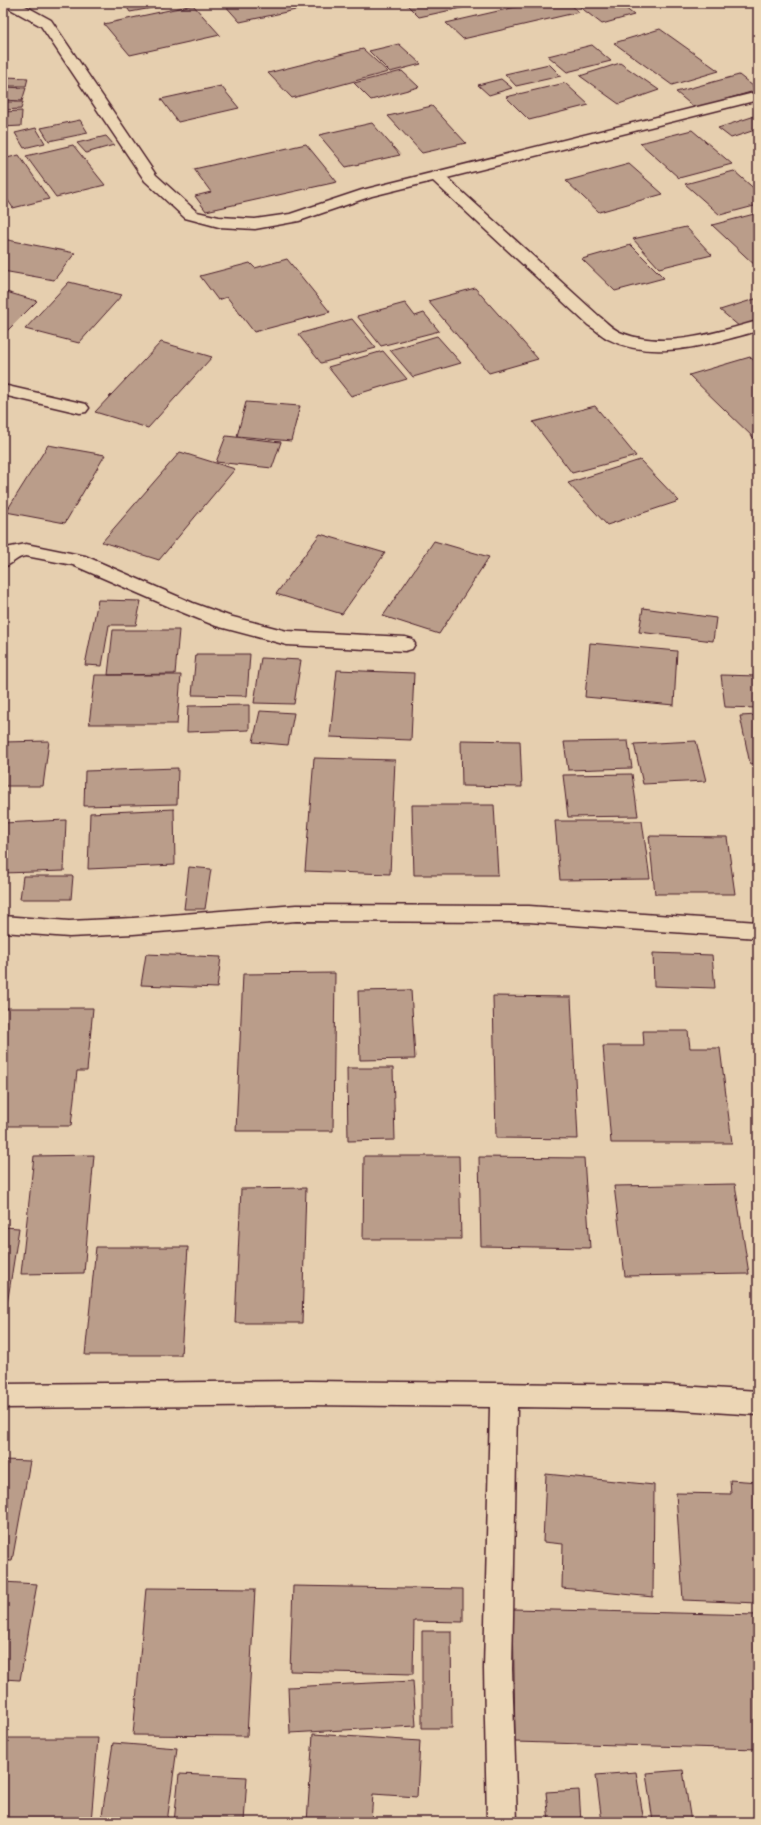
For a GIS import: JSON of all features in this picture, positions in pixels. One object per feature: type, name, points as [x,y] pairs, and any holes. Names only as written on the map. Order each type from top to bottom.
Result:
[{"type":"street","points":[[10,3],[46,23],[150,178],[191,215],[219,222],[255,224],[293,218],[367,193],[758,96]]},
{"type":"street","points":[[436,176],[594,322],[616,337],[635,342],[664,345],[708,338],[758,326]]},
{"type":"street","points":[[3,390],[80,408]]},
{"type":"street","points":[[3,561],[13,552],[26,550],[78,560],[186,607],[223,621],[287,638],[405,644]]},
{"type":"street","points":[[3,924],[69,929],[133,926],[296,913],[529,914],[758,930]]},
{"type":"street","points":[[3,1396],[301,1393],[666,1397],[758,1403]]},
{"type":"street","points":[[502,1822],[498,1669],[504,1395]]},
{"type":"building","points":[[124,3],[173,3],[174,4],[130,12]]},
{"type":"building","points":[[223,3],[328,3],[240,22]]},
{"type":"building","points":[[405,3],[484,3],[419,17]]},
{"type":"building","points":[[533,3],[569,3],[579,12],[463,39],[446,23]]},
{"type":"building","points":[[575,3],[619,3],[634,15],[602,24]]},
{"type":"building","points":[[193,5],[220,35],[130,55],[104,24]]},
{"type":"building","points":[[660,29],[719,71],[672,85],[614,43]]},
{"type":"building","points":[[399,44],[421,64],[390,72],[369,51]]},
{"type":"building","points":[[592,45],[611,61],[567,72],[548,56]]},
{"type":"building","points":[[363,49],[388,72],[292,98],[268,73]]},
{"type":"building","points":[[620,63],[659,90],[619,104],[580,76]]},
{"type":"building","points":[[549,64],[561,76],[516,86],[505,74]]},
{"type":"building","points":[[402,71],[419,87],[371,100],[354,83]]},
{"type":"building","points":[[739,75],[758,90],[695,108],[676,92]]},
{"type":"building","points":[[6,77],[28,78],[26,86],[4,86]]},
{"type":"building","points":[[501,79],[512,88],[489,95],[478,85]]},
{"type":"building","points":[[565,83],[589,105],[529,120],[506,97]]},
{"type":"building","points":[[221,86],[239,108],[178,122],[161,99]]},
{"type":"building","points":[[4,87],[26,88],[22,101],[3,100]]},
{"type":"building","points":[[3,102],[23,102],[21,109],[3,110]]},
{"type":"building","points":[[432,106],[466,143],[422,153],[388,116]]},
{"type":"building","points":[[22,111],[21,126],[3,127],[3,112]]},
{"type":"building","points":[[758,115],[758,129],[731,138],[718,128]]},
{"type":"building","points":[[80,120],[88,133],[49,141],[41,128]]},
{"type":"building","points":[[372,123],[400,155],[346,167],[319,135]]},
{"type":"building","points":[[36,128],[45,143],[24,148],[15,133]]},
{"type":"building","points":[[692,130],[732,164],[679,178],[640,143]]},
{"type":"building","points":[[106,136],[114,145],[86,153],[77,143]]},
{"type":"building","points":[[306,144],[337,182],[206,211],[195,196],[211,192],[194,169]]},
{"type":"building","points":[[73,145],[105,185],[56,197],[26,156]]},
{"type":"building","points":[[19,155],[49,199],[13,208],[3,193],[3,159]]},
{"type":"building","points":[[629,164],[663,194],[599,212],[566,181]]},
{"type":"building","points":[[734,171],[758,192],[758,205],[720,215],[685,184]]},
{"type":"building","points":[[758,213],[758,268],[712,225]]},
{"type":"building","points":[[686,227],[712,255],[659,268],[633,239]]},
{"type":"building","points":[[3,239],[75,253],[54,280],[3,271]]},
{"type":"building","points":[[631,245],[664,278],[615,291],[582,259]]},
{"type":"building","points":[[287,259],[330,312],[254,332],[227,297],[218,300],[200,276],[250,263],[255,268]]},
{"type":"building","points":[[69,282],[122,295],[79,343],[25,329]]},
{"type":"building","points":[[475,288],[538,359],[489,373],[428,301]]},
{"type":"building","points":[[3,291],[37,301],[5,333],[3,332]]},
{"type":"building","points":[[758,298],[758,322],[740,327],[720,310]]},
{"type":"building","points":[[405,303],[415,316],[424,313],[439,331],[381,346],[357,316]]},
{"type":"building","points":[[352,319],[376,348],[321,363],[298,334]]},
{"type":"building","points":[[437,336],[461,363],[413,377],[390,350]]},
{"type":"building","points":[[161,342],[212,357],[148,428],[95,412]]},
{"type":"building","points":[[383,351],[407,379],[351,396],[328,367]]},
{"type":"building","points":[[750,357],[758,364],[758,442],[689,375]]},
{"type":"building","points":[[246,402],[300,406],[291,441],[237,436]]},
{"type":"building","points":[[595,406],[636,456],[572,473],[533,422]]},
{"type":"building","points":[[226,436],[281,442],[272,468],[216,462]]},
{"type":"building","points":[[48,445],[105,455],[65,523],[6,512]]},
{"type":"building","points":[[180,452],[235,469],[159,560],[102,542]]},
{"type":"building","points":[[640,460],[679,501],[607,525],[568,483]]},
{"type":"building","points":[[320,534],[385,553],[342,614],[276,594]]},
{"type":"building","points":[[434,541],[489,557],[439,634],[383,616]]},
{"type":"building","points":[[98,600],[141,601],[136,625],[109,625],[102,666],[85,665]]},
{"type":"building","points":[[643,608],[716,618],[713,641],[639,632]]},
{"type":"building","points":[[113,630],[179,630],[175,674],[108,675]]},
{"type":"building","points":[[590,643],[677,651],[674,705],[585,697]]},
{"type":"building","points":[[196,654],[250,654],[247,696],[192,695]]},
{"type":"building","points":[[261,658],[301,660],[294,704],[254,703]]},
{"type":"building","points":[[337,670],[414,673],[411,740],[330,737]]},
{"type":"building","points":[[95,675],[181,675],[177,724],[89,724]]},
{"type":"building","points":[[721,675],[758,676],[758,708],[725,707]]},
{"type":"building","points":[[249,705],[249,730],[187,732],[188,706]]},
{"type":"building","points":[[260,711],[294,713],[288,745],[253,742]]},
{"type":"building","points":[[758,715],[758,763],[750,764],[740,716]]},
{"type":"building","points":[[461,740],[520,741],[522,787],[462,786]]},
{"type":"building","points":[[49,741],[43,786],[3,786],[3,742]]},
{"type":"building","points":[[628,741],[632,768],[568,770],[564,742]]},
{"type":"building","points":[[696,741],[706,781],[643,784],[634,744]]},
{"type":"building","points":[[314,758],[395,760],[390,874],[305,871]]},
{"type":"building","points":[[178,768],[177,804],[84,806],[85,771]]},
{"type":"building","points":[[632,774],[638,816],[568,817],[563,775]]},
{"type":"building","points":[[412,805],[494,805],[498,875],[414,875]]},
{"type":"building","points":[[174,809],[175,865],[88,869],[90,813]]},
{"type":"building","points":[[66,820],[64,871],[3,873],[3,823]]},
{"type":"building","points":[[555,821],[642,821],[650,879],[560,880]]},
{"type":"building","points":[[649,836],[727,837],[735,894],[655,894]]},
{"type":"building","points":[[189,867],[211,869],[205,909],[184,909]]},
{"type":"building","points":[[23,876],[73,876],[71,899],[20,899]]},
{"type":"building","points":[[653,953],[712,955],[715,988],[654,986]]},
{"type":"building","points":[[146,954],[221,957],[217,988],[141,985]]},
{"type":"building","points":[[335,973],[333,1131],[236,1131],[243,974]]},
{"type":"building","points":[[411,990],[415,1059],[360,1060],[358,991]]},
{"type":"building","points":[[493,996],[571,997],[578,1139],[496,1138]]},
{"type":"building","points":[[3,1008],[93,1008],[87,1071],[77,1071],[71,1126],[3,1126]]},
{"type":"building","points":[[643,1031],[688,1031],[690,1048],[720,1048],[732,1143],[611,1143],[603,1046],[644,1046]]},
{"type":"building","points":[[347,1068],[393,1068],[395,1140],[348,1141]]},
{"type":"building","points":[[94,1155],[84,1273],[21,1274],[34,1156]]},
{"type":"building","points":[[364,1156],[459,1156],[461,1239],[363,1239]]},
{"type":"building","points":[[479,1157],[584,1158],[590,1248],[481,1246]]},
{"type":"building","points":[[735,1184],[749,1274],[625,1276],[614,1186]]},
{"type":"building","points":[[306,1188],[302,1323],[235,1323],[241,1189]]},
{"type":"building","points":[[3,1227],[19,1228],[4,1324],[3,1324]]},
{"type":"building","points":[[96,1247],[188,1247],[181,1355],[85,1355]]},
{"type":"building","points":[[3,1460],[30,1461],[12,1561],[3,1561]]},
{"type":"building","points":[[546,1474],[654,1485],[653,1597],[562,1588],[563,1544],[543,1542]]},
{"type":"building","points":[[730,1480],[758,1482],[758,1603],[683,1600],[676,1493],[731,1494]]},
{"type":"building","points":[[3,1582],[37,1584],[20,1680],[3,1679]]},
{"type":"building","points":[[293,1586],[463,1589],[463,1622],[414,1621],[413,1674],[290,1671]]},
{"type":"building","points":[[146,1588],[255,1589],[247,1736],[133,1735]]},
{"type":"building","points":[[513,1609],[758,1615],[758,1749],[515,1742]]},
{"type":"building","points":[[422,1631],[451,1631],[452,1728],[422,1728]]},
{"type":"building","points":[[413,1681],[416,1726],[290,1733],[288,1687]]},
{"type":"building","points":[[313,1734],[420,1741],[417,1797],[373,1794],[371,1822],[307,1822]]},
{"type":"building","points":[[3,1738],[98,1738],[91,1822],[3,1822]]},
{"type":"building","points":[[113,1743],[177,1748],[167,1822],[101,1822]]},
{"type":"building","points":[[683,1770],[691,1822],[653,1822],[646,1773]]},
{"type":"building","points":[[636,1772],[644,1822],[602,1822],[596,1775]]},
{"type":"building","points":[[179,1774],[247,1777],[244,1822],[174,1822]]},
{"type":"building","points":[[579,1790],[581,1822],[549,1822],[546,1792]]}]
